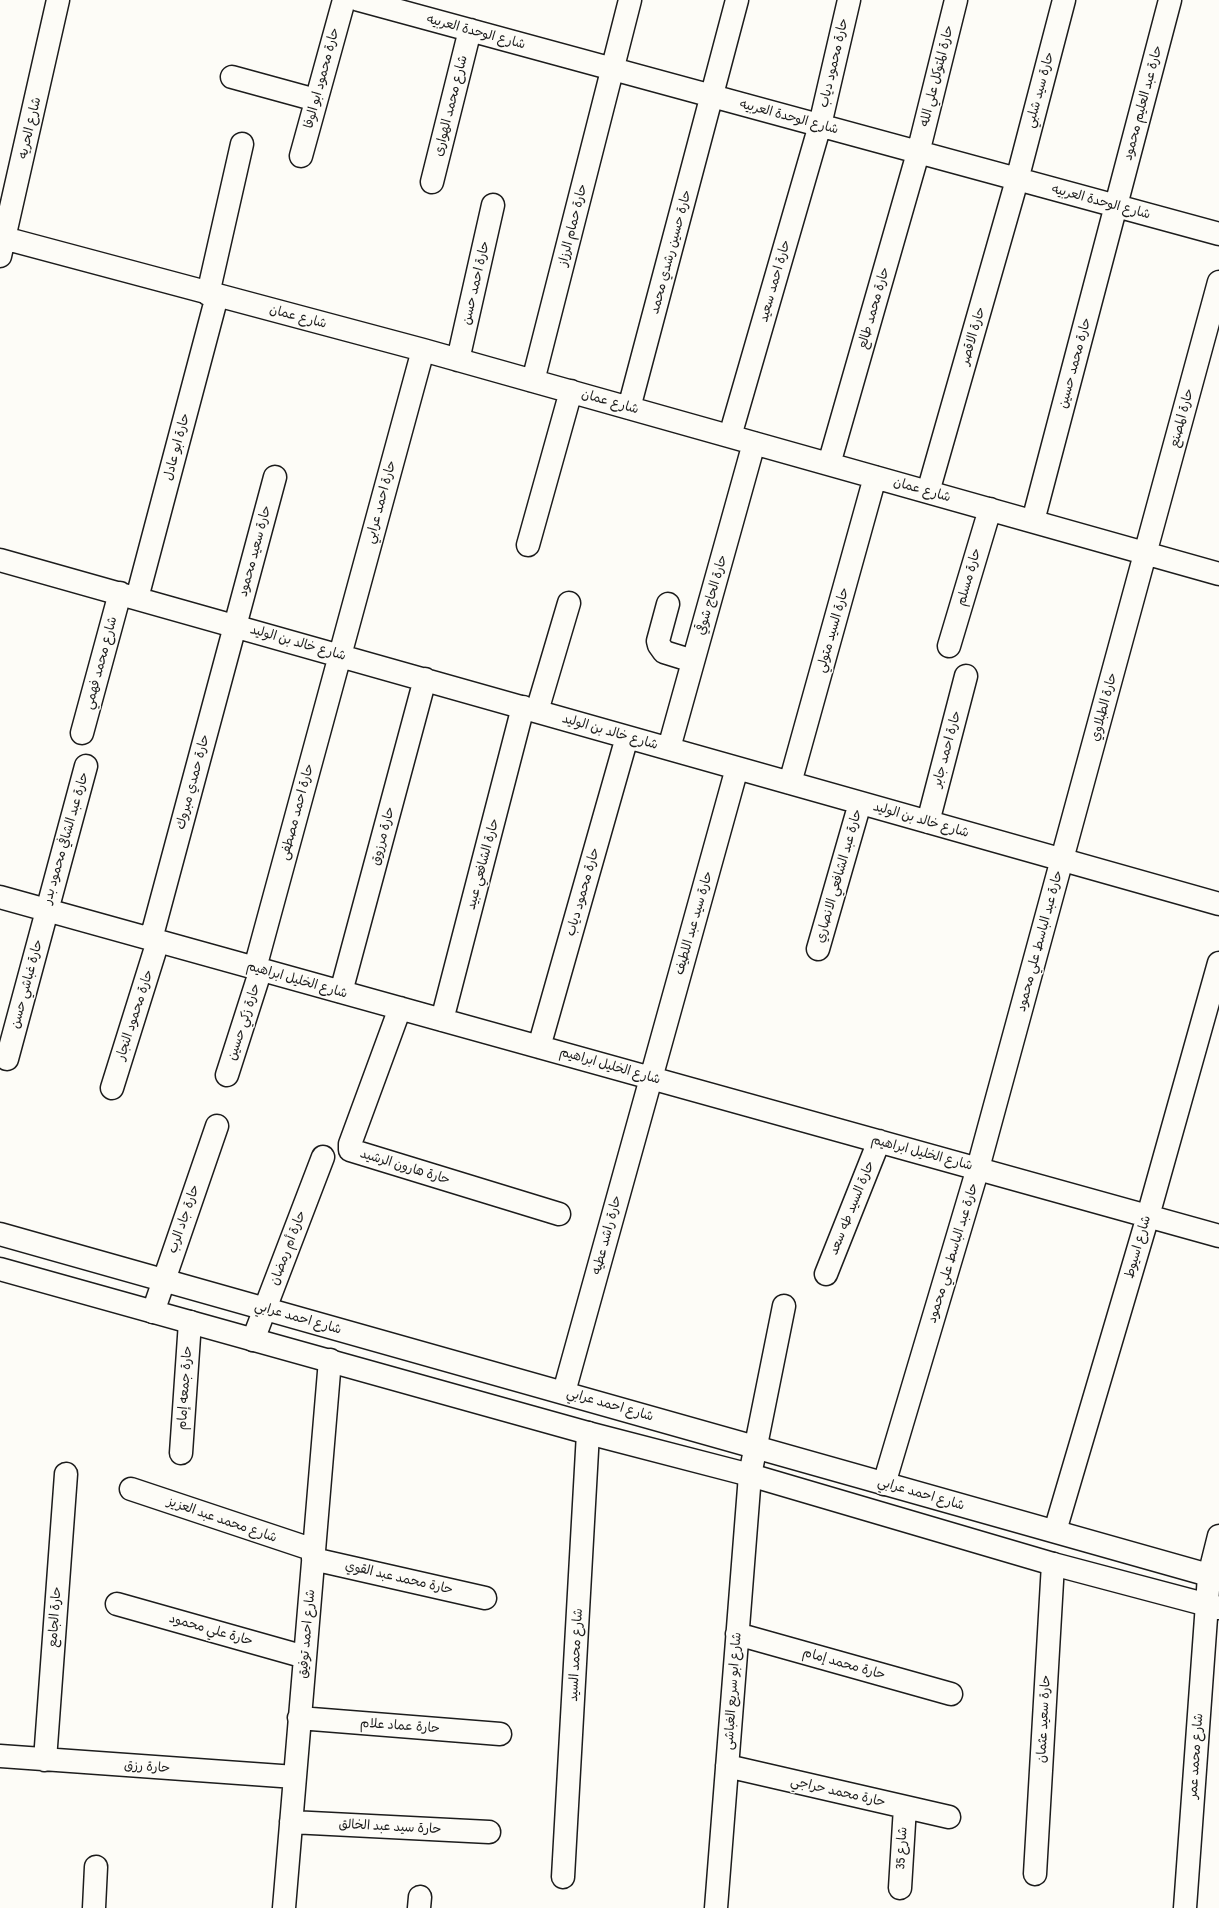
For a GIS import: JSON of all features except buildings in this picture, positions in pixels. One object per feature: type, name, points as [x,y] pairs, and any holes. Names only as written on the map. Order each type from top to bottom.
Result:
[{"type":"street","name":"شارع الحريه","points":[[2,244],[58,0]]},
{"type":"street","name":"حارة محمود ابو الوفا","points":[[301,156],[344,0]]},
{"type":"street","name":"شارع الوحدة العربيه","points":[[359,0],[406,6],[470,30],[1219,234]]},
{"type":"street","name":"حارة حمام الرزاز","points":[[533,381],[630,0]]},
{"type":"street","name":"حارة حسين رشدي محمد","points":[[629,408],[737,0]]},
{"type":"street","name":"حارة محمود دياب","points":[[820,126],[849,0]]},
{"type":"street","name":"حارة المتوكل علي الله","points":[[918,152],[956,0]]},
{"type":"street","name":"حارة سيد شلبي","points":[[1017,180],[1064,0]]},
{"type":"street","name":"حارة عبد العليم محمود","points":[[1116,206],[1170,0]]},
{"type":"street","name":"شارع محمد الهوارى","points":[[432,182],[470,30]]},
{"type":"street","points":[[232,77],[316,100]]},
{"type":"street","name":"حارة احمد سعيد","points":[[730,436],[820,126]]},
{"type":"street","name":"حارة ابو عادل","points":[[129,595],[213,295],[242,144]]},
{"type":"street","name":"حارة محمد طالع","points":[[830,464],[918,152]]},
{"type":"street","name":"حارة الاقصر","points":[[928,492],[1017,180]]},
{"type":"street","name":"حارة احمد حسن","points":[[458,360],[493,205]]},
{"type":"street","name":"حارة محمد حسين","points":[[1034,521],[1116,206]]},
{"type":"street","name":"شارع عمان","points":[[2,244],[213,295],[423,350],[1219,574]]},
{"type":"street","name":"حارة المصنع","points":[[1146,554],[1219,282]]},
{"type":"street","name":"حارة احمد عرابي","points":[[340,655],[423,350]]},
{"type":"street","points":[[528,545],[571,391]]},
{"type":"street","name":"حارة الحاج شوقي","points":[[669,748],[754,443]]},
{"type":"street","name":"حارة سعيد محمود","points":[[236,626],[275,477]]},
{"type":"street","name":"حارة السيد متولي","points":[[790,783],[876,477]]},
{"type":"street","name":"حارة مسلم","points":[[949,646],[990,509]]},
{"type":"street","name":"حارة الطبلاوي","points":[[1062,860],[1146,554]]},
{"type":"street","name":"شارع خالد بن الوليد","points":[[0,560],[129,595],[1219,904]]},
{"type":"street","name":"شارع محمد فهمي","points":[[82,733],[129,595]]},
{"type":"street","name":"حارة الشافعي عبيد","points":[[442,1020],[530,709],[569,603]]},
{"type":"street","points":[[668,604],[658,641],[659,645],[664,652],[694,661]]},
{"type":"street","name":"حارة حمدي مبروك","points":[[154,940],[236,626]]},
{"type":"street","name":"حارة احمد مصطفى","points":[[258,969],[340,655]]},
{"type":"street","name":"حارة احمد جابر","points":[[928,822],[966,676]]},
{"type":"street","name":"حارة مرزوق","points":[[341,992],[425,680]]},
{"type":"street","name":"حارة محمود دياب","points":[[539,1046],[627,736]]},
{"type":"street","name":"حارة عبد الشافي محمود بدر","points":[[46,910],[86,766]]},
{"type":"street","name":"حارة سيد عبد اللطيف","points":[[651,1078],[737,768]]},
{"type":"street","name":"حارة عبد الشافعي الانصاري","points":[[818,949],[860,803]]},
{"type":"street","name":"حارة عبد الباسط علي محمود","points":[[884,1484],[978,1168],[1062,860]]},
{"type":"street","name":"شارع الخليل ابراهيم","points":[[0,897],[1219,1236]]},
{"type":"street","name":"حارة غباشي حسن","points":[[7,1059],[46,910]]},
{"type":"street","name":"حارة محمود النجار","points":[[112,1088],[154,940]]},
{"type":"street","name":"شارع اسيوط","points":[[1055,1531],[1148,1216],[1219,964]]},
{"type":"street","name":"حارة زكي حسين","points":[[227,1075],[258,969]]},
{"type":"street","name":"حارة هارون الرشيد","points":[[400,1008],[350,1144],[350,1150],[559,1214]]},
{"type":"street","name":"حارة راشد عطيه","points":[[564,1392],[651,1078]]},
{"type":"street","name":"حارة جاد الرب","points":[[153,1312],[217,1126]]},
{"type":"street","name":"حارة السيد طه سعد","points":[[826,1274],[879,1141]]},
{"type":"street","name":"حارة أم رمضان","points":[[253,1340],[324,1157]]},
{"type":"street","name":"شارع احمد عرابي","points":[[0,1234],[756,1446],[884,1484],[1214,1577]]},
{"type":"street","points":[[0,1268],[588,1433],[750,1475],[1053,1564],[1213,1606]]},
{"type":"street","name":"شارع ابو سريع الغباشى","points":[[716,1908],[750,1475],[784,1306]]},
{"type":"street","name":"حارة جمعه إمام","points":[[181,1453],[190,1322]]},
{"type":"street","name":"شارع احمد توفيق","points":[[284,1908],[330,1360]]},
{"type":"street","name":"شارع محمد السيد","points":[[563,1877],[588,1433]]},
{"type":"street","name":"حارة الجامع","points":[[45,1760],[66,1474]]},
{"type":"street","name":"شارع محمد عبد العزيز","points":[[131,1489],[313,1555]]},
{"type":"street","name":"شارع محمد عمر","points":[[1185,1908],[1213,1606],[1214,1577],[1219,1536]]},
{"type":"street","name":"حارة محمد عبد القوي","points":[[313,1555],[485,1598]]},
{"type":"street","name":"حارة سعيد عثمان","points":[[1035,1874],[1053,1564]]},
{"type":"street","name":"حارة علي محمود","points":[[117,1604],[305,1657]]},
{"type":"street","name":"حارة محمد إمام","points":[[737,1634],[951,1694]]},
{"type":"street","name":"حارة عماد علام","points":[[300,1718],[500,1734]]},
{"type":"street","name":"حارة رزق","points":[[0,1756],[295,1777]]},
{"type":"street","name":"حارة محمد حراجي","points":[[727,1766],[949,1817]]},
{"type":"street","name":"شارع 35","points":[[900,1888],[905,1807]]},
{"type":"street","name":"حارة سيد عبد الخالق","points":[[291,1822],[489,1832]]},
{"type":"street","points":[[94,1908],[96,1867]]}]
